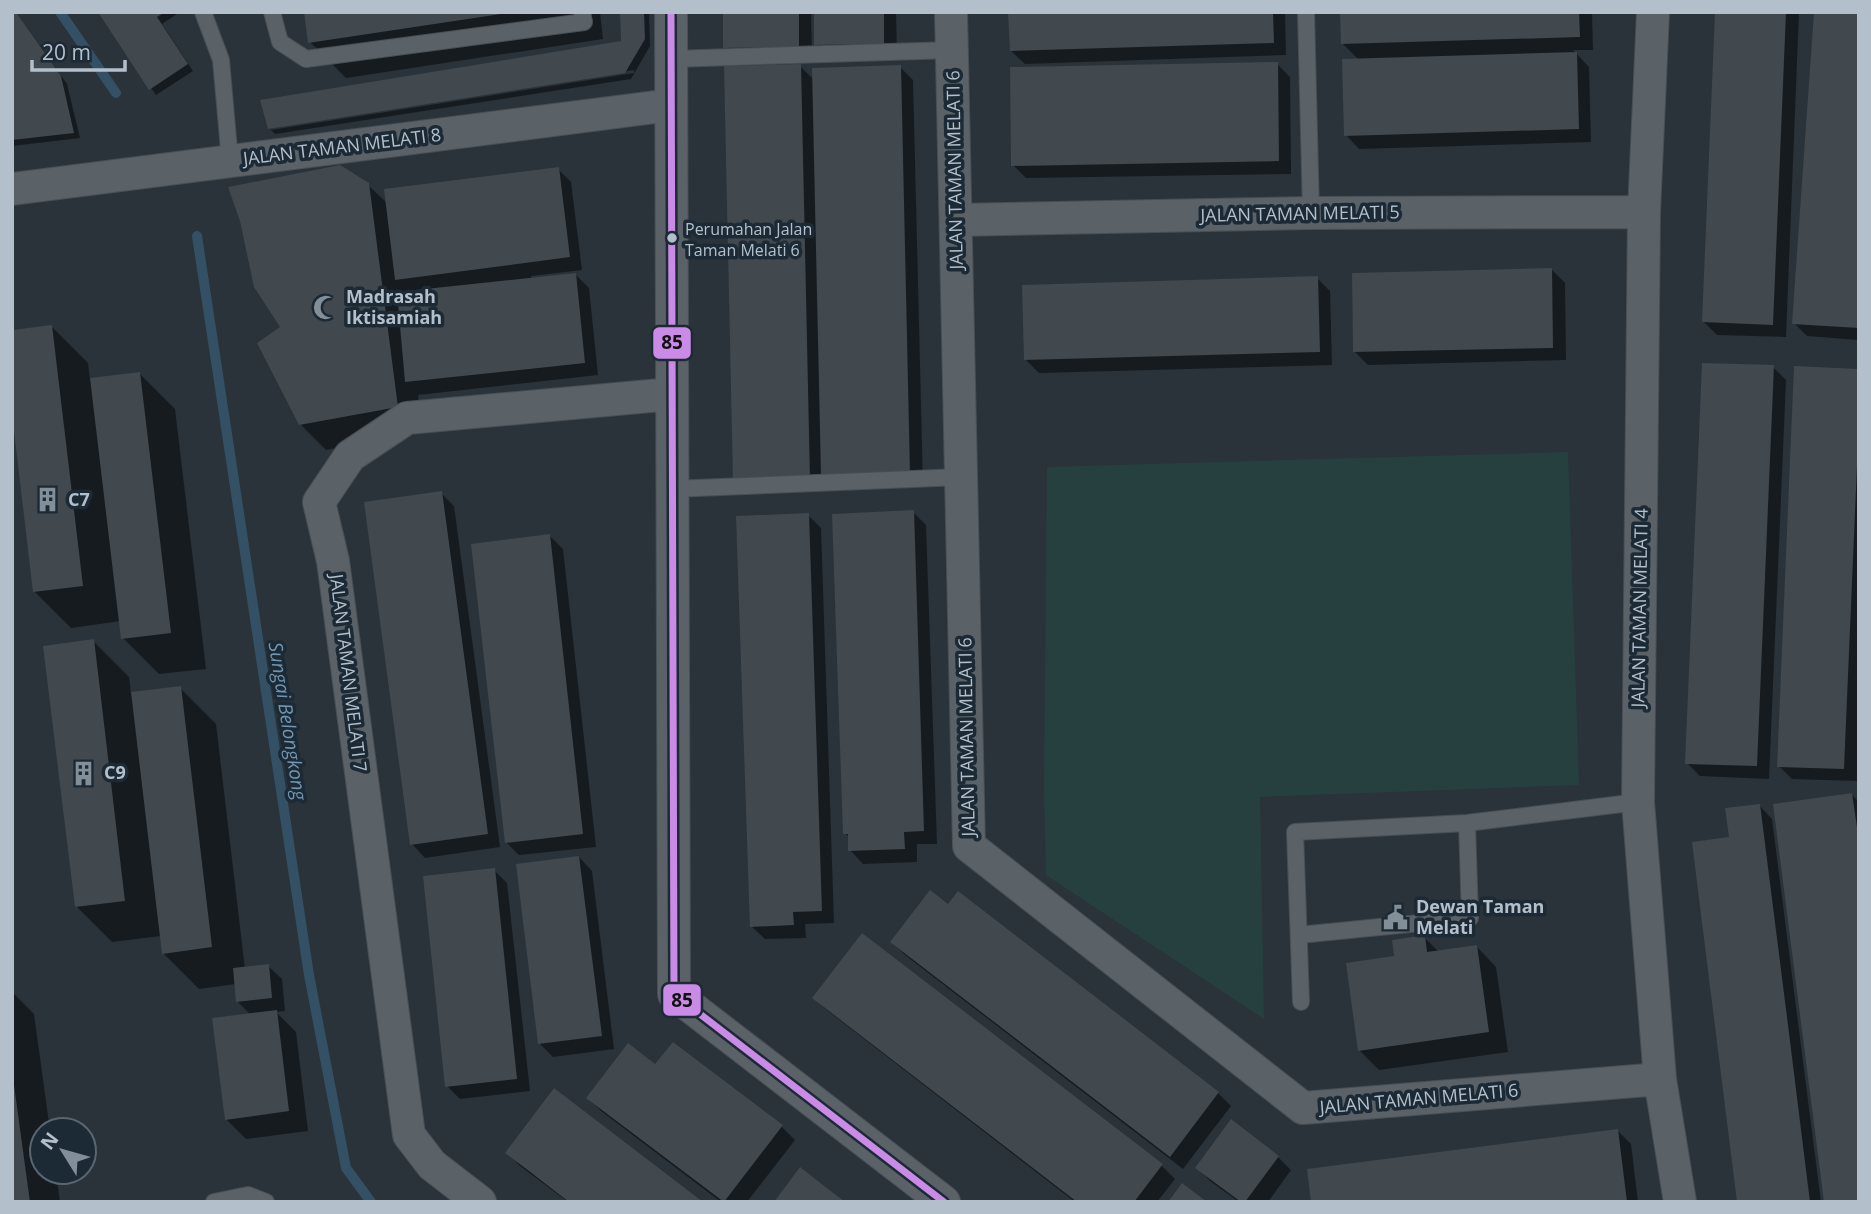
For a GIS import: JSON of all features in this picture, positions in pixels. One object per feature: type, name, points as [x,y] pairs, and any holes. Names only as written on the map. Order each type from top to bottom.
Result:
[{"type":"street","points":[[671,12],[674,994],[944,1202]]},
{"type":"street","name":"JALAN TAMAN MELATI 6","points":[[951,12],[969,846],[1303,1108],[1660,1079]]},
{"type":"street","name":"JALAN TAMAN MELATI 4","points":[[1653,12],[1644,212],[1638,802],[1660,1079],[1680,1202]]},
{"type":"street","name":"JALAN TAMAN MELATI 8","points":[[12,189],[671,105]]},
{"type":"street","name":"JALAN TAMAN MELATI 5","points":[[956,220],[1644,212]]},
{"type":"street","name":"JALAN TAMAN MELATI 7","points":[[480,1202],[432,1165],[409,1135],[333,561],[319,502],[350,456],[407,418],[672,394]]},
{"type":"lane","points":[[203,12],[221,60],[230,161]]},
{"type":"lane","points":[[272,12],[280,42],[306,59],[584,22],[582,12]]},
{"type":"lane","points":[[1306,12],[1311,214]]},
{"type":"lane","points":[[671,60],[952,50]]},
{"type":"lane","points":[[672,489],[961,477]]},
{"type":"lane","points":[[1301,1002],[1295,832],[1467,823],[1638,802]]},
{"type":"lane","points":[[1299,935],[1470,919],[1467,823]]},
{"type":"lane","points":[[214,1202],[248,1195],[265,1202]]},
{"type":"green space","points":[[1568,452],[1579,785],[1260,797],[1264,1019],[1046,875],[1044,787],[1047,467]]},
{"type":"building","points":[[12,12],[16,12],[61,76],[74,133],[12,140]]},
{"type":"building","points":[[98,12],[165,12],[157,17],[188,64],[149,90]]},
{"type":"building","points":[[304,12],[500,12],[501,14],[308,43]]},
{"type":"building","points":[[620,12],[644,12],[645,39],[625,73],[268,129],[260,100],[621,41]]},
{"type":"building","points":[[723,12],[799,12],[799,47],[723,48]]},
{"type":"building","points":[[814,12],[884,12],[884,44],[814,45]]},
{"type":"building","points":[[1008,12],[1273,12],[1274,43],[1010,51]]},
{"type":"building","points":[[1340,12],[1579,12],[1580,37],[1341,44]]},
{"type":"building","points":[[1715,12],[1786,12],[1773,325],[1702,322]]},
{"type":"building","points":[[1814,12],[1859,12],[1859,328],[1792,324]]},
{"type":"building","points":[[1577,52],[1579,129],[1344,136],[1342,59]]},
{"type":"building","points":[[1278,62],[1279,161],[1011,166],[1010,67]]},
{"type":"building","points":[[801,64],[810,479],[733,481],[724,66]]},
{"type":"building","points":[[901,65],[910,474],[821,476],[812,68]]},
{"type":"building","name":"Madrasah Iktisamiah","points":[[340,165],[369,183],[398,407],[299,425],[257,343],[280,327],[254,287],[240,221],[228,187]]},
{"type":"building","points":[[559,167],[570,257],[395,280],[384,189]]},
{"type":"building","points":[[1552,268],[1553,348],[1353,352],[1352,273]]},
{"type":"building","points":[[576,273],[585,363],[405,382],[397,292]]},
{"type":"building","points":[[1318,276],[1320,352],[1024,360],[1022,285]]},
{"type":"building","name":"C7","points":[[52,325],[83,586],[33,592],[12,414],[12,330]]},
{"type":"building","points":[[1702,363],[1774,365],[1757,766],[1685,764]]},
{"type":"building","points":[[1794,366],[1859,369],[1844,769],[1777,767]]},
{"type":"building","points":[[140,372],[171,633],[121,639],[90,378]]},
{"type":"building","points":[[442,491],[488,834],[410,845],[364,502]]},
{"type":"building","points":[[914,510],[924,831],[904,832],[905,849],[848,851],[848,834],[843,834],[832,514]]},
{"type":"building","points":[[809,513],[822,911],[793,912],[794,925],[750,927],[736,516]]},
{"type":"building","points":[[550,534],[583,834],[505,843],[471,544]]},
{"type":"building","name":"C9","points":[[94,639],[125,901],[75,907],[43,646]]},
{"type":"building","points":[[181,686],[212,947],[162,954],[131,692]]},
{"type":"building","points":[[1852,793],[1859,841],[1859,1202],[1824,1202],[1773,804]]},
{"type":"building","points":[[1760,804],[1810,1202],[1737,1202],[1692,842],[1729,837],[1725,808]]},
{"type":"building","points":[[579,856],[602,1036],[538,1044],[516,864]]},
{"type":"building","points":[[495,868],[517,1079],[445,1087],[423,876]]},
{"type":"building","points":[[930,890],[948,904],[958,891],[1219,1092],[1170,1157],[890,942]]},
{"type":"building","points":[[862,933],[1163,1164],[1134,1202],[1077,1202],[812,998]]},
{"type":"building","points":[[1425,935],[1427,952],[1477,945],[1489,1032],[1358,1051],[1346,963],[1394,956],[1392,940]]},
{"type":"building","points":[[269,964],[272,998],[236,1002],[233,968]]},
{"type":"building","points":[[277,1010],[289,1111],[225,1120],[212,1018]]},
{"type":"building","points":[[673,1042],[783,1125],[724,1202],[586,1098],[628,1043],[655,1064]]},
{"type":"building","points":[[14,1085],[30,1202],[12,1202]]},
{"type":"building","points":[[554,1088],[703,1202],[569,1202],[505,1153]]},
{"type":"building","points":[[1231,1119],[1279,1156],[1245,1202],[1241,1202],[1195,1168]]},
{"type":"building","points":[[1618,1129],[1627,1202],[1311,1202],[1307,1169]]},
{"type":"building","points":[[800,1167],[823,1185],[845,1202],[774,1202]]},
{"type":"building","points":[[1182,1183],[1207,1202],[1168,1202]]},
{"type":"waterway","name":"Sungai Belongkong","points":[[60,12],[116,93]]},
{"type":"waterway","name":"Sungai Belongkong","points":[[197,236],[309,975],[346,1168],[371,1202]]},
{"type":"transit line","name":"85","points":[[671,12],[674,994],[944,1202]]},
{"type":"place","name":"Perumahan Jalan Taman Melati 6","points":[[672,238]]},
{"type":"place","name":"Madrasah Iktisamiah","points":[[326,307]]},
{"type":"place","name":"C7","points":[[48,500]]},
{"type":"place","name":"C9","points":[[84,773]]},
{"type":"place","name":"Dewan Taman Melati","points":[[1396,917]]}]
